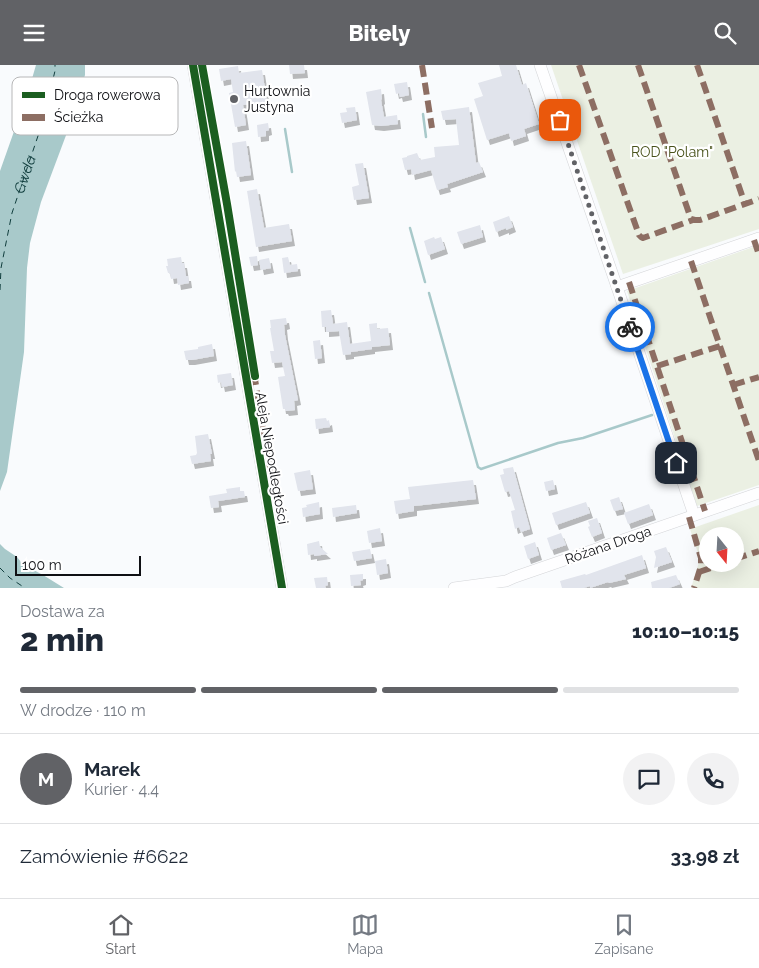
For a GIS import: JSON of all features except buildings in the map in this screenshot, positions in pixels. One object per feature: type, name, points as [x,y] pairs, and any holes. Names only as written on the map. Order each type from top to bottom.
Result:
[{"type":"street","name":"Aleja Niepodległości","points":[[193,65],[282,588]]},
{"type":"street","points":[[540,65],[694,515]]},
{"type":"street","points":[[617,287],[759,238]]},
{"type":"street","name":"Różana Droga","points":[[454,588],[507,585],[515,577],[759,493]]},
{"type":"green space","name":"ROD \"Polam\"","points":[[551,65],[759,65],[759,229],[623,274]]},
{"type":"green space","points":[[759,245],[759,485],[697,506],[627,291]]},
{"type":"green space","points":[[759,505],[759,588],[691,588],[699,562],[699,573],[744,573],[744,527],[699,527],[699,556],[690,529]]},
{"type":"water","points":[[36,65],[85,65],[84,77],[32,77]]},
{"type":"water","name":"Gwda","points":[[13,135],[66,135],[41,202],[30,243],[27,268],[24,352],[7,472],[0,491],[0,171]]},
{"type":"water","points":[[0,544],[26,566],[64,588],[0,588]]},
{"type":"waterway","points":[[423,114],[426,137]]},
{"type":"waterway","points":[[285,129],[292,172]]},
{"type":"waterway","points":[[410,228],[425,282]]},
{"type":"waterway","points":[[429,293],[478,467],[481,469],[558,443],[583,438],[652,415]]},
{"type":"ferry route","points":[[54,77],[55,65]]},
{"type":"ferry route","points":[[0,290],[1,268],[12,213],[38,135]]},
{"type":"ferry route","points":[[0,568],[10,578],[25,588]]},
{"type":"marked path","points":[[422,65],[432,128]]},
{"type":"marked path","points":[[579,65],[639,235],[643,238],[693,220]]},
{"type":"marked path","points":[[638,65],[691,219],[700,220],[759,199]]},
{"type":"marked path","points":[[697,65],[745,204]]},
{"type":"marked path","points":[[754,240],[759,255]]},
{"type":"marked path","points":[[691,261],[759,461]]},
{"type":"marked path","points":[[629,282],[705,511]]},
{"type":"marked path","points":[[657,366],[720,346]]},
{"type":"marked path","points":[[254,373],[270,472]]},
{"type":"marked path","points":[[733,385],[759,377]]},
{"type":"marked path","points":[[689,517],[701,558],[701,566],[694,588]]},
{"type":"marked path","points":[[744,556],[759,551]]},
{"type":"cycle path","points":[[193,65],[282,588]]},
{"type":"cycle path","points":[[202,65],[255,376]]},
{"type":"way so far","points":[[560,120],[630,327]]},
{"type":"place","name":"Hurtownia Justyna","points":[[234,99]]},
{"type":"route","points":[[630,327],[676,463]]}]
